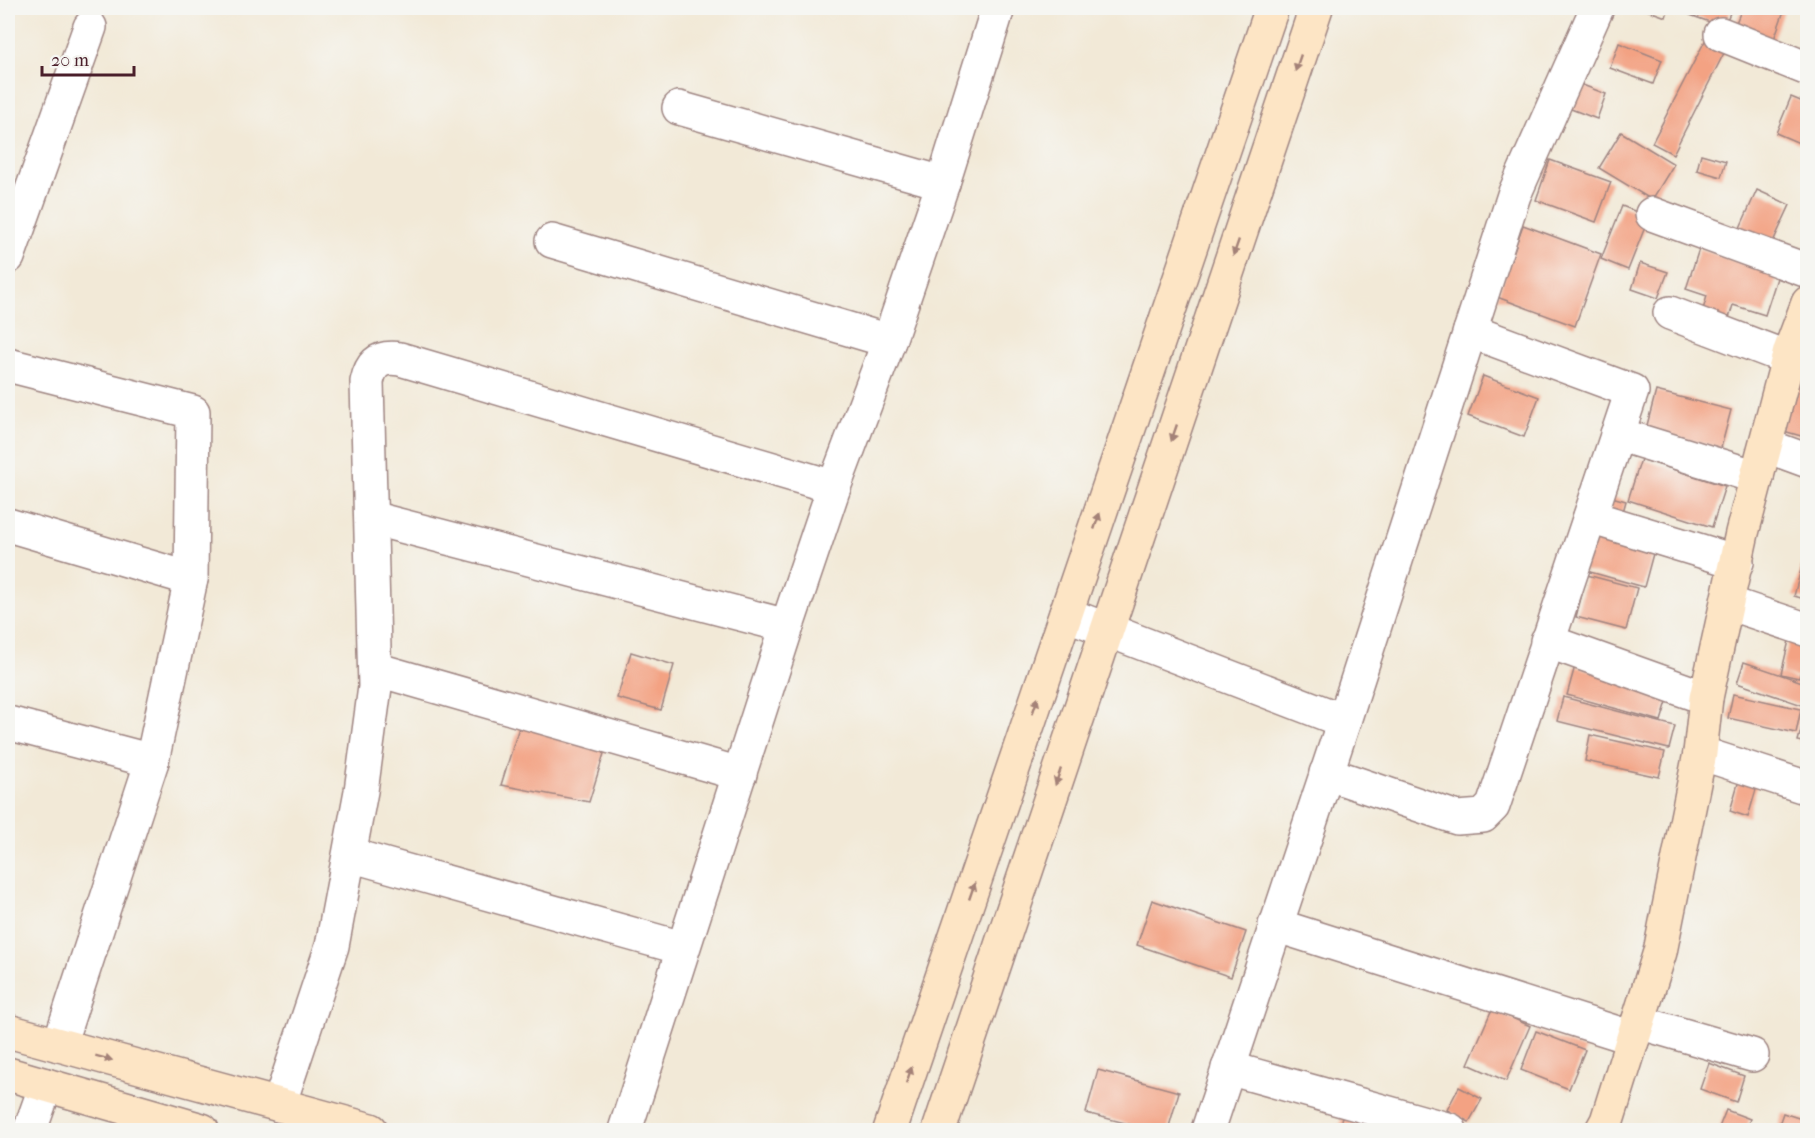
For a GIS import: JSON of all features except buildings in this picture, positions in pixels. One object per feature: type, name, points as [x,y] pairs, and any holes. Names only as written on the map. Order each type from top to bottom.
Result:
[{"type":"street","points":[[625,1131],[681,948],[787,626],[834,487],[889,341],[943,183],[998,8]]},
{"type":"street","points":[[890,1131],[1272,8]]},
{"type":"street","points":[[939,1131],[1316,8]]},
{"type":"street","points":[[1208,1131],[1344,721],[1514,195],[1597,8]]},
{"type":"street","points":[[8,257],[90,27]]},
{"type":"street","points":[[1721,34],[1808,69]]},
{"type":"street","points":[[679,108],[943,183]]},
{"type":"street","points":[[1652,214],[1808,271]]},
{"type":"street","points":[[552,241],[889,341]]},
{"type":"street","points":[[1602,1131],[1660,952],[1700,753],[1706,698],[1757,477],[1767,446],[1788,358],[1807,303]]},
{"type":"street","points":[[1670,313],[1788,358]]},
{"type":"street","points":[[1326,773],[1457,818],[1483,816],[1493,806],[1632,392],[1470,331]]},
{"type":"street","points":[[279,1105],[332,946],[362,791],[375,669],[367,382],[370,369],[376,361],[386,357],[834,487]]},
{"type":"street","points":[[8,365],[193,412],[191,579],[152,761],[59,1045]]},
{"type":"street","points":[[1617,434],[1757,477]]},
{"type":"street","points":[[1767,446],[1808,461]]},
{"type":"street","points":[[1590,517],[1737,562]]},
{"type":"street","points":[[371,518],[787,626]]},
{"type":"street","points":[[8,525],[191,579]]},
{"type":"street","points":[[1728,603],[1808,630]]},
{"type":"street","points":[[1066,614],[1107,632],[1344,721]]},
{"type":"street","points":[[1547,641],[1706,698]]},
{"type":"street","points":[[375,669],[740,774]]},
{"type":"street","points":[[8,723],[152,761]]},
{"type":"street","points":[[1700,753],[1808,788]]},
{"type":"street","points":[[350,855],[681,948]]},
{"type":"street","points":[[1275,925],[1636,1030],[1752,1055]]},
{"type":"street","points":[[8,1031],[371,1131]]},
{"type":"street","points":[[1228,1068],[1450,1131]]},
{"type":"street","points":[[8,1074],[202,1131]]},
{"type":"street","points":[[30,1131],[46,1085]]}]
